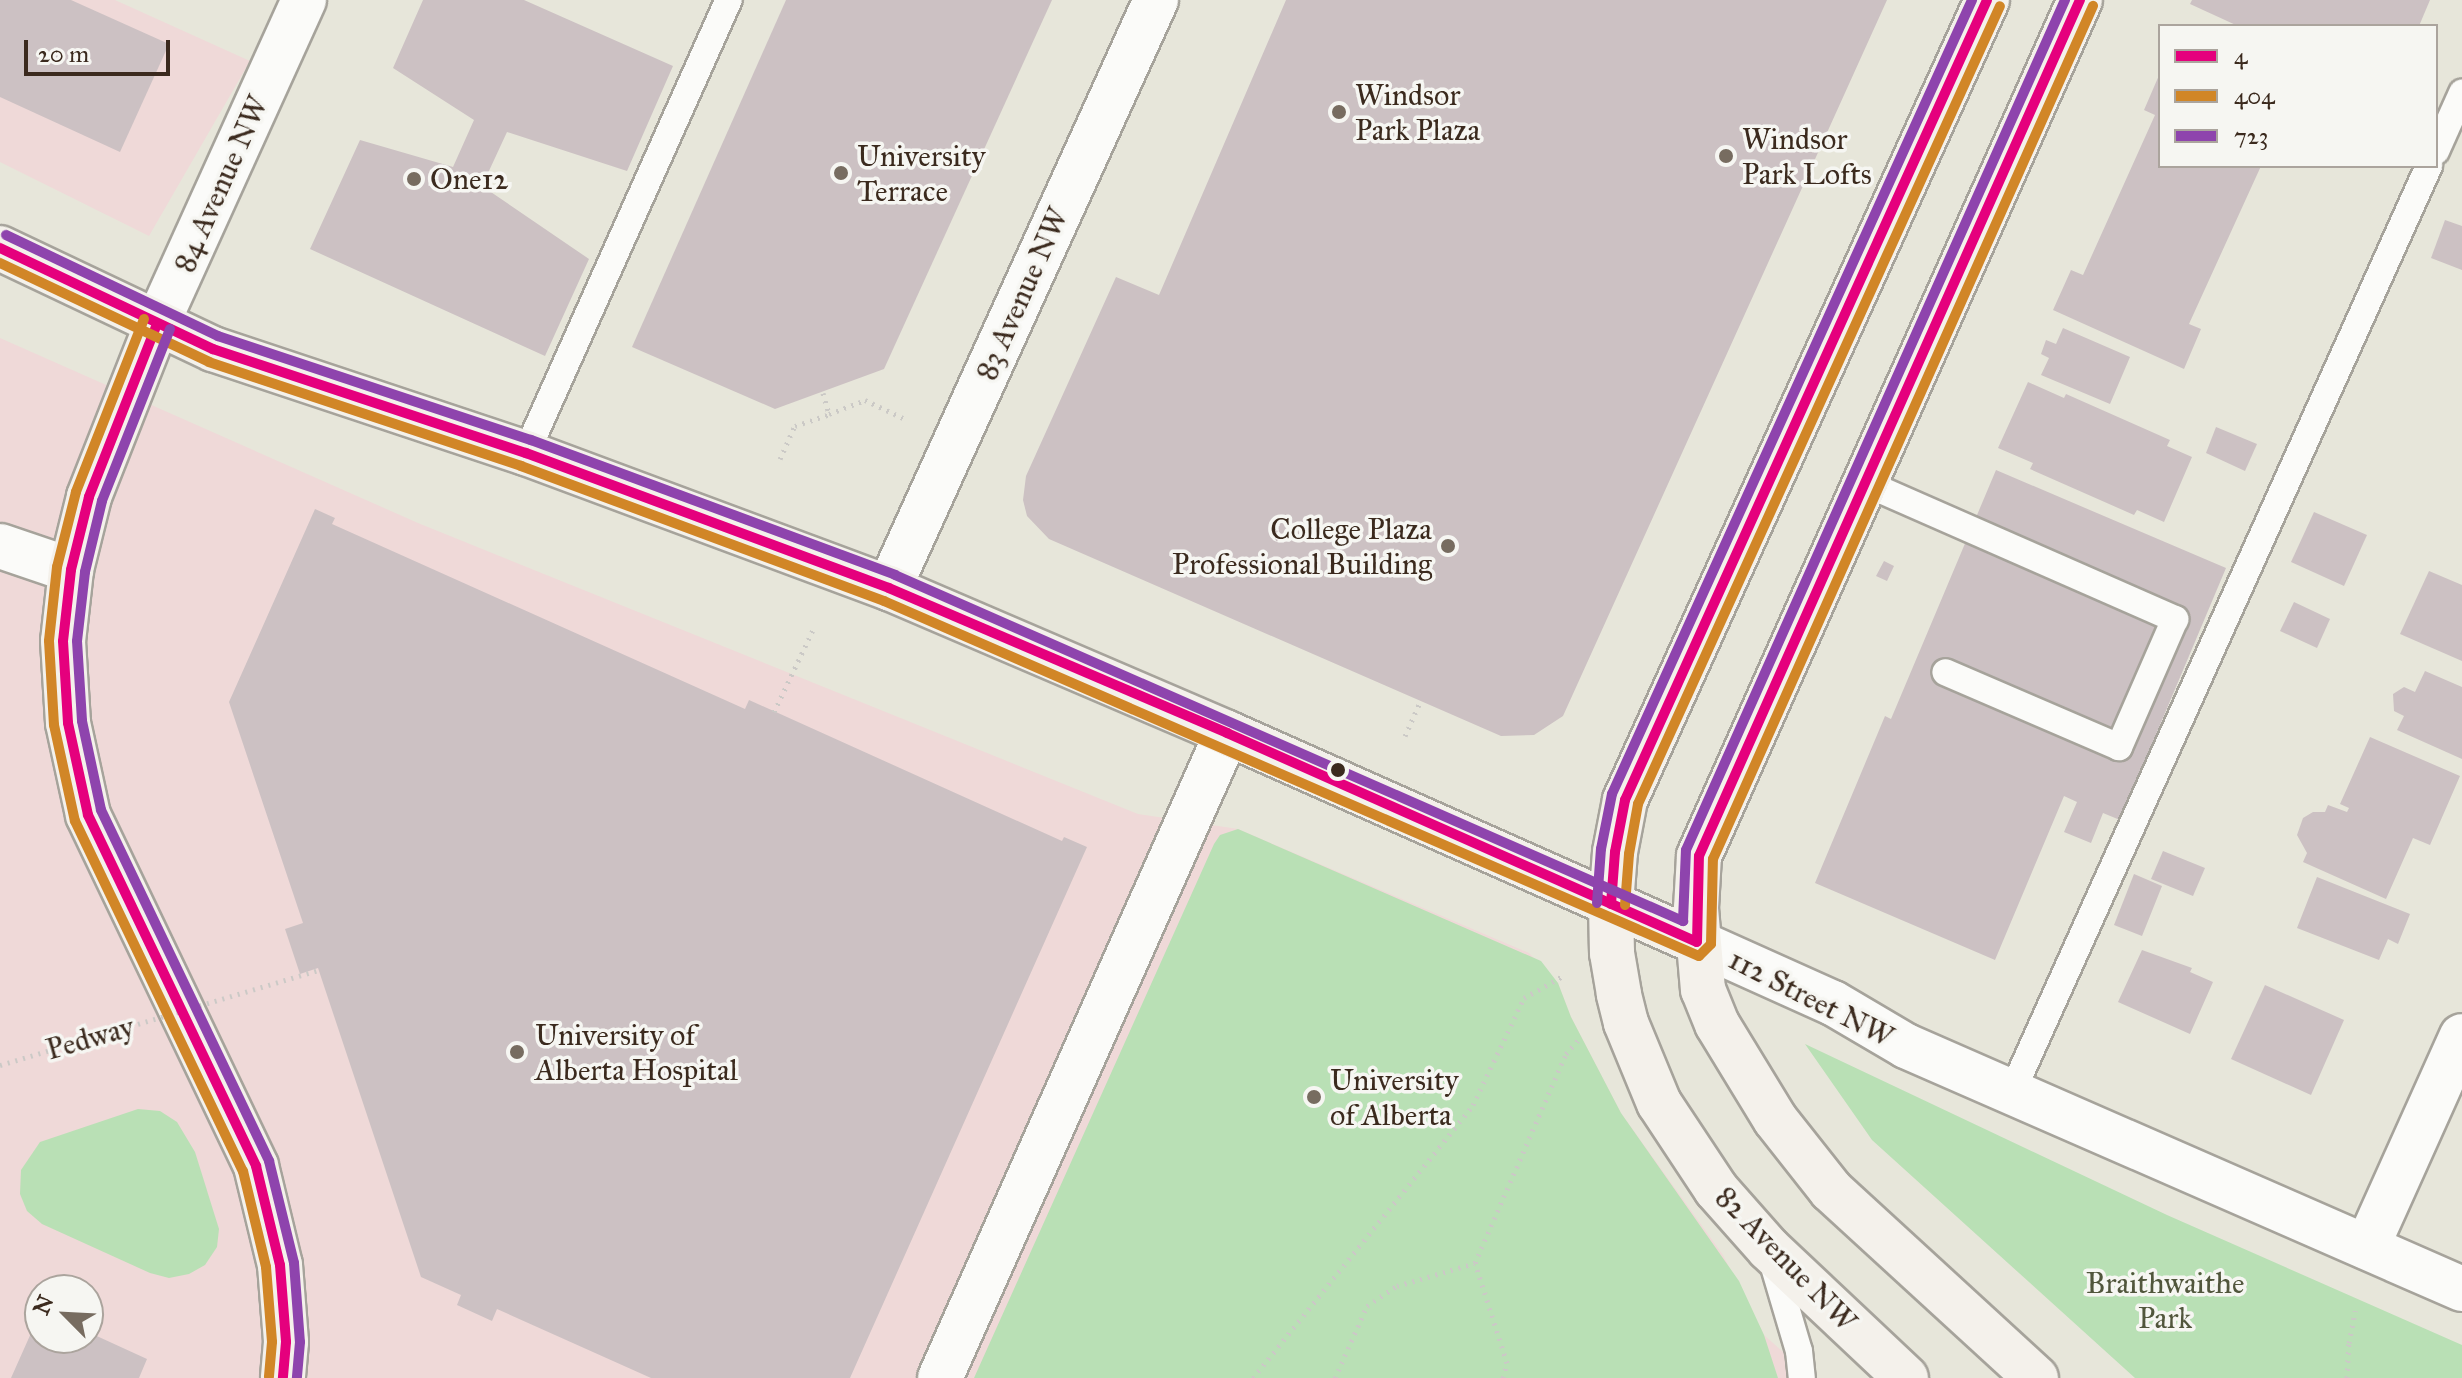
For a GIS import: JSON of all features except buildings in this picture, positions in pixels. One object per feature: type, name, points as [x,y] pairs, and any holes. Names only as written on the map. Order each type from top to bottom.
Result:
[{"type":"main road","name":"82 Avenue NW","points":[[1906,1378],[1769,1249],[1716,1189],[1659,1103],[1626,1023],[1612,953],[1611,904],[1615,852],[1625,800],[1987,0]]},
{"type":"main road","points":[[2036,1378],[1831,1190],[1775,1119],[1717,1024],[1703,990],[1697,942],[1699,856],[2080,0]]},
{"type":"main road","name":"112 Street NW","points":[[0,248],[213,349],[526,453],[889,588],[1227,733],[1697,942]]},
{"type":"main road","points":[[157,324],[89,497],[71,570],[63,641],[68,723],[88,815],[256,1166],[280,1265],[286,1342],[283,1378]]},
{"type":"street","name":"84 Avenue NW","points":[[157,324],[304,0]]},
{"type":"street","name":"83 Avenue NW","points":[[889,588],[1156,0]]},
{"type":"street","points":[[0,546],[71,570]]},
{"type":"street","points":[[940,1378],[1227,733]]},
{"type":"street","name":"112 Street NW","points":[[1697,942],[1833,1003],[1906,1046],[2462,1289]]},
{"type":"street","points":[[2367,1247],[2462,1036]]},
{"type":"lane","points":[[526,453],[729,0]]},
{"type":"lane","points":[[2438,147],[2462,93]]},
{"type":"lane","points":[[2012,1092],[2428,168]]},
{"type":"lane","points":[[1865,483],[2175,619],[2119,747],[1945,672]]},
{"type":"lane","points":[[1769,1249],[1787,1305],[1802,1378]]},
{"type":"path","points":[[823,393],[829,414]]},
{"type":"path","points":[[780,459],[795,426],[865,400],[903,418]]},
{"type":"path","points":[[774,712],[813,630]]},
{"type":"path","points":[[1405,736],[1421,700]]},
{"type":"path","name":"Pedway","points":[[0,1065],[319,970]]},
{"type":"path","points":[[1253,1378],[1473,1105],[1524,998],[1561,977]]},
{"type":"path","points":[[1503,1378],[1507,1363],[1475,1263],[1566,1054],[1583,1036]]},
{"type":"path","points":[[1335,1378],[1367,1306],[1397,1286],[1475,1263]]},
{"type":"path","points":[[2347,1378],[2355,1311]]},
{"type":"shaded area","points":[[0,0],[115,0],[250,61],[149,236],[0,162]]},
{"type":"shaded area","name":"University of Alberta Hospital","points":[[0,338],[418,523],[1138,814],[1238,829],[1529,953],[1558,983],[1571,1017],[1621,1113],[1723,1255],[1764,1335],[1812,1378],[0,1378]]},
{"type":"green space","name":"University of Alberta","points":[[1238,829],[1541,961],[1558,983],[1571,1017],[1621,1113],[1739,1281],[1764,1335],[1778,1378],[974,1378],[1214,844],[1220,835]]},
{"type":"green space","name":"Braithwaithe Park","points":[[1805,1044],[2167,1215],[2462,1345],[2462,1378],[2135,1378],[1872,1140]]},
{"type":"green space","points":[[138,1109],[160,1111],[177,1122],[195,1152],[219,1229],[217,1247],[205,1265],[189,1274],[169,1278],[150,1273],[42,1224],[27,1211],[20,1194],[21,1170],[40,1142]]},
{"type":"transit line","name":"723","points":[[1597,903],[1601,849],[1612,794],[1972,0]]},
{"type":"transit line","name":"4","points":[[1611,904],[1615,852],[1625,800],[1987,0]]},
{"type":"transit line","name":"723","points":[[6,235],[218,336],[531,440],[895,575],[1683,921],[1686,850],[2065,0]]},
{"type":"transit line","name":"4","points":[[1697,942],[1699,856],[2080,0]]},
{"type":"transit line","name":"404","points":[[1625,905],[1629,854],[1638,804],[2000,6]]},
{"type":"transit line","name":"404","points":[[0,263],[209,362],[521,466],[884,601],[1699,956],[1711,944],[1713,859],[2093,6]]},
{"type":"transit line","name":"4","points":[[0,248],[213,349],[526,453],[889,588],[1227,733],[1697,942]]},
{"type":"transit line","name":"404","points":[[144,319],[76,492],[57,567],[49,641],[54,725],[75,821],[243,1171],[266,1267],[272,1342],[269,1377]]},
{"type":"transit line","name":"4","points":[[157,324],[89,497],[71,570],[63,641],[68,723],[88,815],[256,1166],[280,1265],[286,1342],[283,1378]]},
{"type":"transit line","name":"723","points":[[170,329],[102,501],[85,572],[77,641],[82,721],[101,810],[269,1161],[294,1263],[300,1342],[297,1378]]},
{"type":"place","name":"Windsor Park Plaza","points":[[1339,112]]},
{"type":"place","name":"Windsor Park Lofts","points":[[1726,156]]},
{"type":"place","name":"University Terrace","points":[[841,173]]},
{"type":"place","name":"One12","points":[[414,179]]},
{"type":"place","name":"College Plaza Professional Building","points":[[1448,546]]},
{"type":"place","name":"University of Alberta Hospital","points":[[517,1052]]},
{"type":"place","name":"University of Alberta","points":[[1314,1097]]}]
